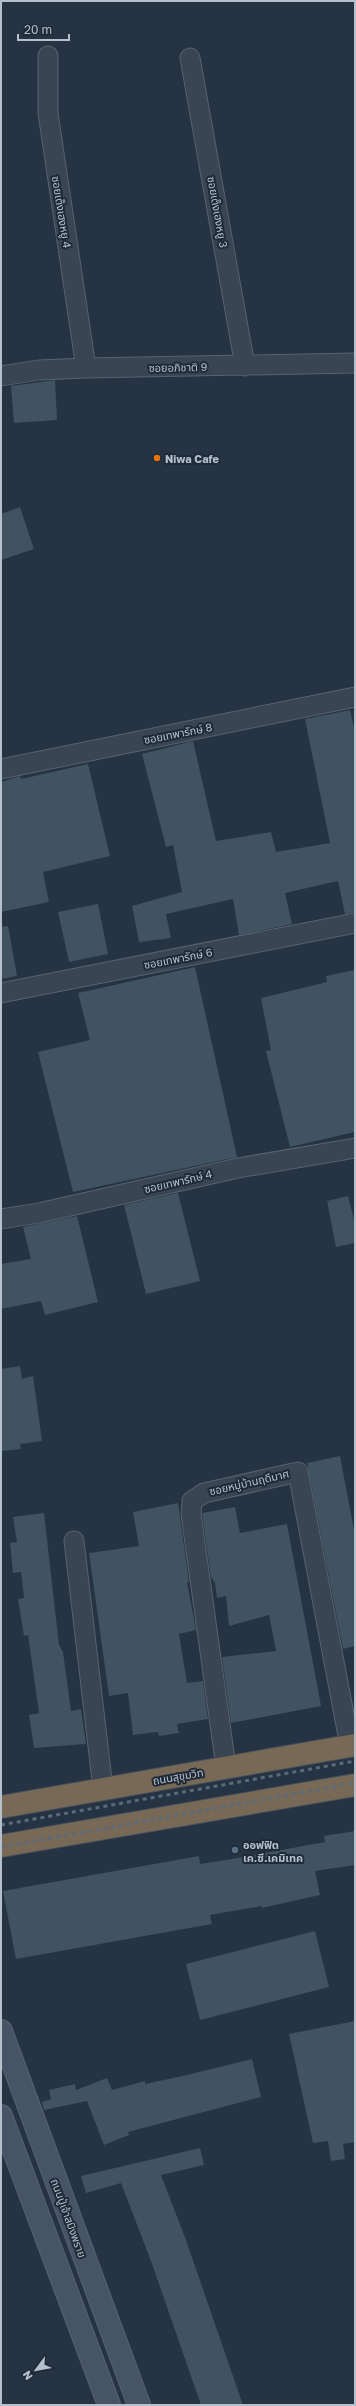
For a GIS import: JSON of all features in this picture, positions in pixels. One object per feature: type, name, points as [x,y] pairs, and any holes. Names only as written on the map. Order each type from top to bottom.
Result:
[{"type":"highway","name":"ถนนสุขุมวิท","points":[[1,1807],[352,1745]]},
{"type":"highway","points":[[1,1846],[148,1822],[355,1785]]},
{"type":"main road","name":"ถนนปู่เจ้าสมิงพราย","points":[[1,2031],[139,2405]]},
{"type":"main road","points":[[1,2116],[108,2405]]},
{"type":"street","name":"ซอยเต็งเฮงหยู 4","points":[[48,56],[48,113],[86,368]]},
{"type":"street","name":"ซอยเต็งเฮงหยู 3","points":[[190,58],[245,366]]},
{"type":"street","name":"ซอยอภิชาติ 9","points":[[1,376],[39,370],[86,368],[355,363]]},
{"type":"street","name":"ซอยเทพารักษ์ 8","points":[[1,769],[355,697]]},
{"type":"street","name":"ซอยเทพารักษ์ 6","points":[[1,993],[355,923]]},
{"type":"street","name":"ซอยเทพารักษ์ 4","points":[[1,1219],[39,1213],[238,1168],[355,1148]]},
{"type":"street","name":"ซอยหมู่บ้านฤดีมาศ","points":[[226,1767],[191,1514],[192,1501],[204,1493],[298,1472],[352,1745]]},
{"type":"street","points":[[74,1541],[103,1789]]},
{"type":"building","points":[[55,380],[57,420],[14,423],[11,386]]},
{"type":"building","points":[[20,507],[34,549],[1,560],[1,514]]},
{"type":"building","points":[[350,710],[355,732],[355,912],[345,914],[338,881],[285,893],[292,924],[239,935],[233,899],[166,914],[171,938],[139,942],[132,906],[182,892],[173,845],[166,847],[142,754],[193,741],[216,841],[271,832],[276,852],[330,843],[305,719]]},
{"type":"building","points":[[88,764],[110,856],[43,872],[49,902],[1,912],[1,782],[20,776],[21,779]]},
{"type":"building","points":[[98,904],[108,954],[69,962],[58,912]]},
{"type":"building","points":[[8,926],[17,976],[1,979],[1,927]]},
{"type":"building","points":[[195,967],[237,1157],[73,1192],[38,1052],[90,1040],[78,993]]},
{"type":"building","points":[[355,970],[355,1132],[290,1147],[266,1051],[271,1050],[261,998],[327,982],[326,976]]},
{"type":"building","points":[[178,1193],[200,1281],[146,1294],[124,1205]]},
{"type":"building","points":[[348,1196],[355,1224],[355,1243],[336,1247],[327,1201]]},
{"type":"building","points":[[77,1216],[98,1302],[45,1315],[41,1301],[1,1309],[1,1264],[31,1259],[23,1227]]},
{"type":"building","points":[[20,1366],[22,1379],[33,1376],[42,1441],[20,1444],[21,1449],[1,1451],[1,1369]]},
{"type":"building","points":[[340,1456],[355,1535],[355,1646],[343,1649],[307,1463]]},
{"type":"building","points":[[178,1503],[189,1582],[187,1582],[196,1630],[179,1634],[187,1683],[203,1681],[208,1719],[177,1724],[179,1733],[159,1736],[158,1732],[133,1735],[128,1693],[109,1696],[89,1553],[139,1546],[133,1512]]},
{"type":"building","points":[[235,1507],[240,1533],[287,1524],[321,1706],[231,1723],[222,1657],[276,1651],[269,1615],[229,1626],[226,1596],[217,1598],[215,1583],[211,1577],[202,1513]]},
{"type":"building","points":[[44,1513],[59,1645],[63,1652],[71,1711],[81,1709],[86,1744],[34,1748],[29,1715],[39,1713],[28,1635],[24,1636],[18,1599],[24,1598],[21,1572],[13,1573],[10,1543],[17,1542],[13,1517]]},
{"type":"building","points":[[355,1831],[355,1865],[315,1871],[320,1895],[262,1908],[262,1906],[210,1915],[212,1924],[16,1959],[3,1891],[199,1856],[200,1864],[232,1859],[325,1842],[324,1836]]},
{"type":"building","points":[[315,1931],[329,1987],[200,2020],[186,1964]]},
{"type":"building","points":[[355,2021],[355,2142],[343,2144],[345,2159],[331,2161],[328,2141],[313,2143],[289,2034]]},
{"type":"building","points":[[252,2059],[261,2097],[128,2132],[129,2135],[104,2145],[87,2101],[44,2110],[42,2102],[51,2099],[49,2090],[75,2084],[76,2090],[107,2078],[112,2090],[145,2081],[145,2084]]},
{"type":"building","points":[[200,2148],[204,2165],[161,2175],[186,2240],[243,2405],[201,2405],[151,2261],[121,2183],[86,2193],[81,2176]]},
{"type":"railway","points":[[1,1825],[355,1761]]},
{"type":"railway","points":[[1,1847],[355,1783]]},
{"type":"place","name":"Niwa Cafe","points":[[157,458]]},
{"type":"place","name":"ออฟฟิต เค.ซี.เคมิเทค","points":[[235,1850]]}]
